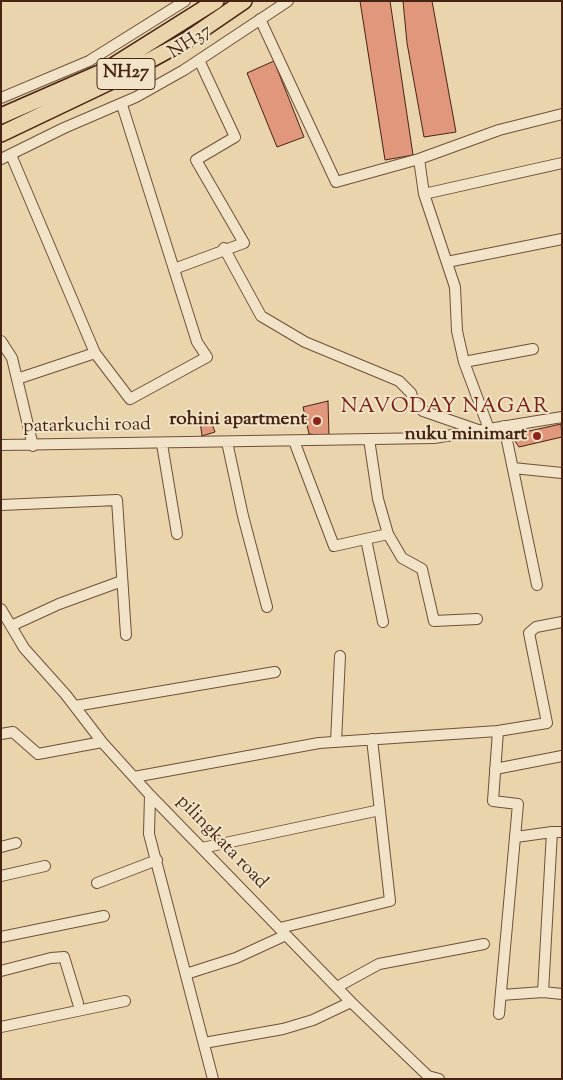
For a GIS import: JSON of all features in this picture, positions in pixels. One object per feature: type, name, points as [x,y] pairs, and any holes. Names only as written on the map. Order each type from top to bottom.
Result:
[{"type":"highway","name":"NH27","points":[[1,116],[106,70],[216,1]]},
{"type":"highway","name":"NH27","points":[[1,134],[72,102],[127,73],[187,40],[244,1]]},
{"type":"street","points":[[1,98],[90,61],[170,6],[185,1]]},
{"type":"street","name":"NH37","points":[[6,158],[64,128],[122,104],[199,60],[288,1]]},
{"type":"street","points":[[260,20],[336,182],[419,159],[499,130],[562,114]]},
{"type":"street","points":[[174,269],[224,248],[244,243],[196,160],[235,137],[199,60]]},
{"type":"street","points":[[6,158],[95,353],[130,399],[207,357],[197,342],[122,104]]},
{"type":"street","points":[[419,159],[424,194],[455,287],[457,330],[464,362],[484,429]]},
{"type":"street","points":[[424,194],[562,163]]},
{"type":"street","points":[[447,262],[562,239]]},
{"type":"street","points":[[224,248],[261,316],[305,342],[399,381],[411,393],[414,403],[423,411],[484,429]]},
{"type":"street","points":[[1,341],[12,358],[33,446]]},
{"type":"street","points":[[464,362],[533,349]]},
{"type":"street","points":[[17,379],[95,353]]},
{"type":"street","name":"patarkuchi road","points":[[1,445],[162,444],[434,438],[562,416]]},
{"type":"street","points":[[504,426],[537,585]]},
{"type":"street","points":[[369,439],[378,499],[388,534],[402,558],[422,569],[434,621],[477,619]]},
{"type":"street","points":[[294,441],[334,546],[388,534]]},
{"type":"street","points":[[227,442],[243,516],[267,607]]},
{"type":"street","points":[[162,444],[177,534]]},
{"type":"street","points":[[513,468],[562,473]]},
{"type":"street","points":[[1,505],[118,500],[126,635]]},
{"type":"street","points":[[366,539],[383,622]]},
{"type":"street","points":[[11,626],[59,604],[122,581]]},
{"type":"street","name":"pilingkata road","points":[[1,609],[24,648],[75,706],[102,742],[150,795],[351,1002],[428,1076],[438,1079]]},
{"type":"street","points":[[134,776],[310,744],[498,731],[547,723],[529,633],[536,627],[562,622]]},
{"type":"street","points":[[336,742],[340,656]]},
{"type":"street","points":[[75,706],[275,672]]},
{"type":"street","points":[[498,731],[493,801],[518,804],[499,1014]]},
{"type":"street","points":[[1,734],[13,732],[38,754],[102,742]]},
{"type":"street","points":[[186,974],[236,958],[282,932],[390,901],[372,739]]},
{"type":"street","points":[[495,769],[562,756]]},
{"type":"street","points":[[150,795],[149,834],[214,1079]]},
{"type":"street","points":[[202,848],[380,810]]},
{"type":"street","points":[[516,837],[557,832],[543,992]]},
{"type":"street","points":[[1,847],[16,843]]},
{"type":"street","points":[[97,883],[156,860]]},
{"type":"street","points":[[1,876],[45,866]]},
{"type":"street","points":[[1,937],[104,916]]},
{"type":"street","points":[[337,988],[379,964],[484,944]]},
{"type":"street","points":[[1,971],[51,958],[64,958],[78,1003]]},
{"type":"street","points":[[501,995],[543,992],[562,994]]},
{"type":"street","points":[[1,1027],[125,1001]]},
{"type":"street","points":[[204,1043],[283,1028],[313,1020],[351,1002]]},
{"type":"building","points":[[360,1],[390,1],[413,155],[385,160]]},
{"type":"building","points":[[403,1],[432,1],[456,132],[424,137],[407,43]]},
{"type":"building","points":[[274,61],[304,137],[277,147],[247,73]]},
{"type":"building","name":"rohini apartment","points":[[328,401],[329,436],[309,434],[303,407]]},
{"type":"building","points":[[210,418],[215,432],[202,436],[200,421]]},
{"type":"building","name":"nuku minimart","points":[[561,424],[562,437],[519,447],[511,435]]},
{"type":"place","name":"rohini apartment","points":[[317,421]]},
{"type":"place","name":"nuku minimart","points":[[537,436]]},
{"type":"district","name":"NAVODAY NAGAR","points":[[445,408]]}]
